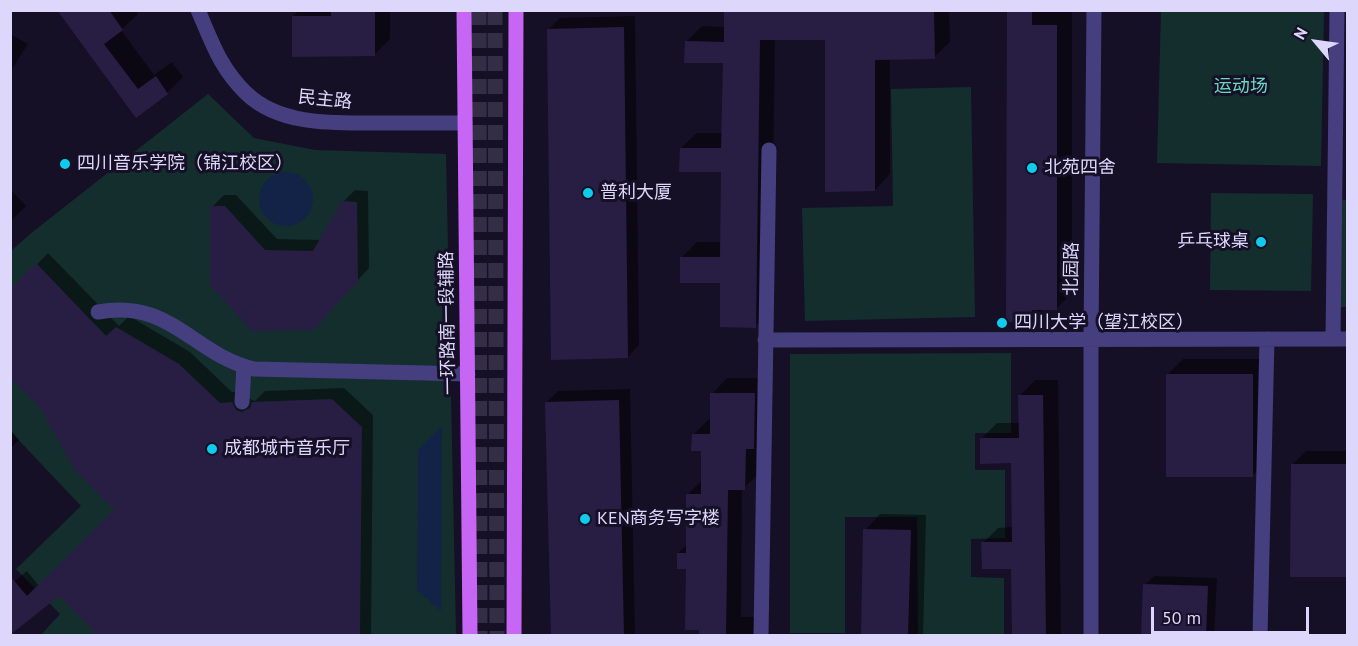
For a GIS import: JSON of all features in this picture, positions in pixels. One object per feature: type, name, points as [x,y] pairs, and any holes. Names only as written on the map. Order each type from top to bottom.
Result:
[{"type":"main road","name":"一环路南一段辅路","points":[[464,10],[470,636]]},
{"type":"main road","points":[[514,636],[516,10]]},
{"type":"street","name":"民主路","points":[[198,10],[211,44],[226,70],[247,94],[272,110],[292,117],[323,123],[465,123]]},
{"type":"street","name":"北园路","points":[[1091,636],[1094,10]]},
{"type":"street","points":[[765,340],[1340,339],[1337,10]]},
{"type":"street","points":[[760,636],[769,150]]},
{"type":"street","points":[[98,312],[130,310],[154,315],[177,326],[233,363],[254,369],[468,374]]},
{"type":"street","points":[[1260,636],[1267,339]]},
{"type":"street","points":[[242,402],[244,366]]},
{"type":"green space","name":"运动场","points":[[1161,11],[1324,12],[1321,166],[1157,163]]},
{"type":"green space","points":[[971,87],[975,317],[805,321],[802,208],[893,206],[891,89]]},
{"type":"green space","points":[[208,94],[254,138],[315,150],[446,154],[456,635],[41,635],[60,614],[16,569],[81,506],[11,432],[11,251]]},
{"type":"green space","name":"乒乓球桌","points":[[1211,193],[1313,194],[1311,291],[1210,290]]},
{"type":"green space","points":[[1328,200],[1347,200],[1347,307],[1328,307]]},
{"type":"green space","points":[[1011,353],[1011,433],[975,433],[975,470],[1005,470],[1005,538],[971,539],[971,577],[1004,578],[1004,635],[918,635],[917,517],[845,517],[845,633],[790,633],[790,354]]},
{"type":"water","points":[[281,172],[291,172],[301,176],[309,184],[313,199],[309,214],[301,222],[291,226],[281,226],[271,222],[263,214],[259,204],[259,194],[263,184],[271,176]]},
{"type":"water","points":[[442,426],[441,611],[417,590],[418,450]]},
{"type":"building","points":[[57,10],[109,10],[123,30],[104,44],[138,89],[156,76],[168,94],[136,118]]},
{"type":"building","points":[[331,10],[375,10],[375,56],[292,57],[292,16],[331,16]]},
{"type":"building","points":[[724,10],[934,12],[935,59],[875,60],[875,191],[825,192],[825,40],[760,40],[756,328],[720,327],[720,283],[680,283],[680,257],[720,257],[721,172],[679,172],[680,148],[721,148],[723,63],[684,63],[685,41],[724,42]]},
{"type":"building","name":"北苑四舍","points":[[1007,11],[1032,12],[1032,25],[1057,25],[1057,310],[1032,310],[1031,322],[1006,322]]},
{"type":"building","name":"普利大厦","points":[[624,27],[628,358],[551,360],[547,29]]},
{"type":"building","points":[[342,201],[357,202],[358,281],[313,330],[252,331],[210,285],[210,206],[225,206],[265,250],[313,251]]},
{"type":"building","name":"成都城市音乐厅","points":[[36,263],[106,336],[116,327],[179,364],[220,403],[232,402],[236,410],[242,412],[250,408],[252,402],[332,399],[362,427],[360,636],[94,636],[94,631],[59,596],[10,635],[10,576],[27,596],[114,510],[76,471],[38,405],[10,378],[10,289]]},
{"type":"building","points":[[1166,374],[1253,374],[1253,477],[1166,477]]},
{"type":"building","points":[[710,393],[755,393],[754,449],[746,449],[745,490],[728,490],[726,636],[699,636],[699,630],[685,630],[686,569],[677,569],[677,553],[686,553],[686,494],[701,494],[701,451],[691,451],[692,434],[710,434]]},
{"type":"building","points":[[1018,395],[1043,395],[1046,636],[1012,636],[1011,569],[982,569],[981,542],[1012,542],[1011,463],[980,464],[980,438],[1019,438]]},
{"type":"building","name":"KEN商务写字楼","points":[[619,400],[624,636],[551,636],[545,402]]},
{"type":"building","points":[[1291,464],[1347,464],[1347,577],[1290,577]]},
{"type":"building","points":[[863,529],[911,530],[908,636],[861,636]]},
{"type":"building","points":[[1143,584],[1208,586],[1206,636],[1141,636]]},
{"type":"tunnel","points":[[479,10],[480,636]]},
{"type":"tunnel","points":[[495,10],[497,636]]},
{"type":"place","name":"四川音乐学院（锦江校区）","points":[[65,164]]},
{"type":"place","name":"北苑四舍","points":[[1032,168]]},
{"type":"place","name":"普利大厦","points":[[588,193]]},
{"type":"place","name":"乒乓球桌","points":[[1261,242]]},
{"type":"place","name":"四川大学（望江校区）","points":[[1002,323]]},
{"type":"place","name":"成都城市音乐厅","points":[[212,449]]},
{"type":"place","name":"KEN商务写字楼","points":[[585,519]]}]
